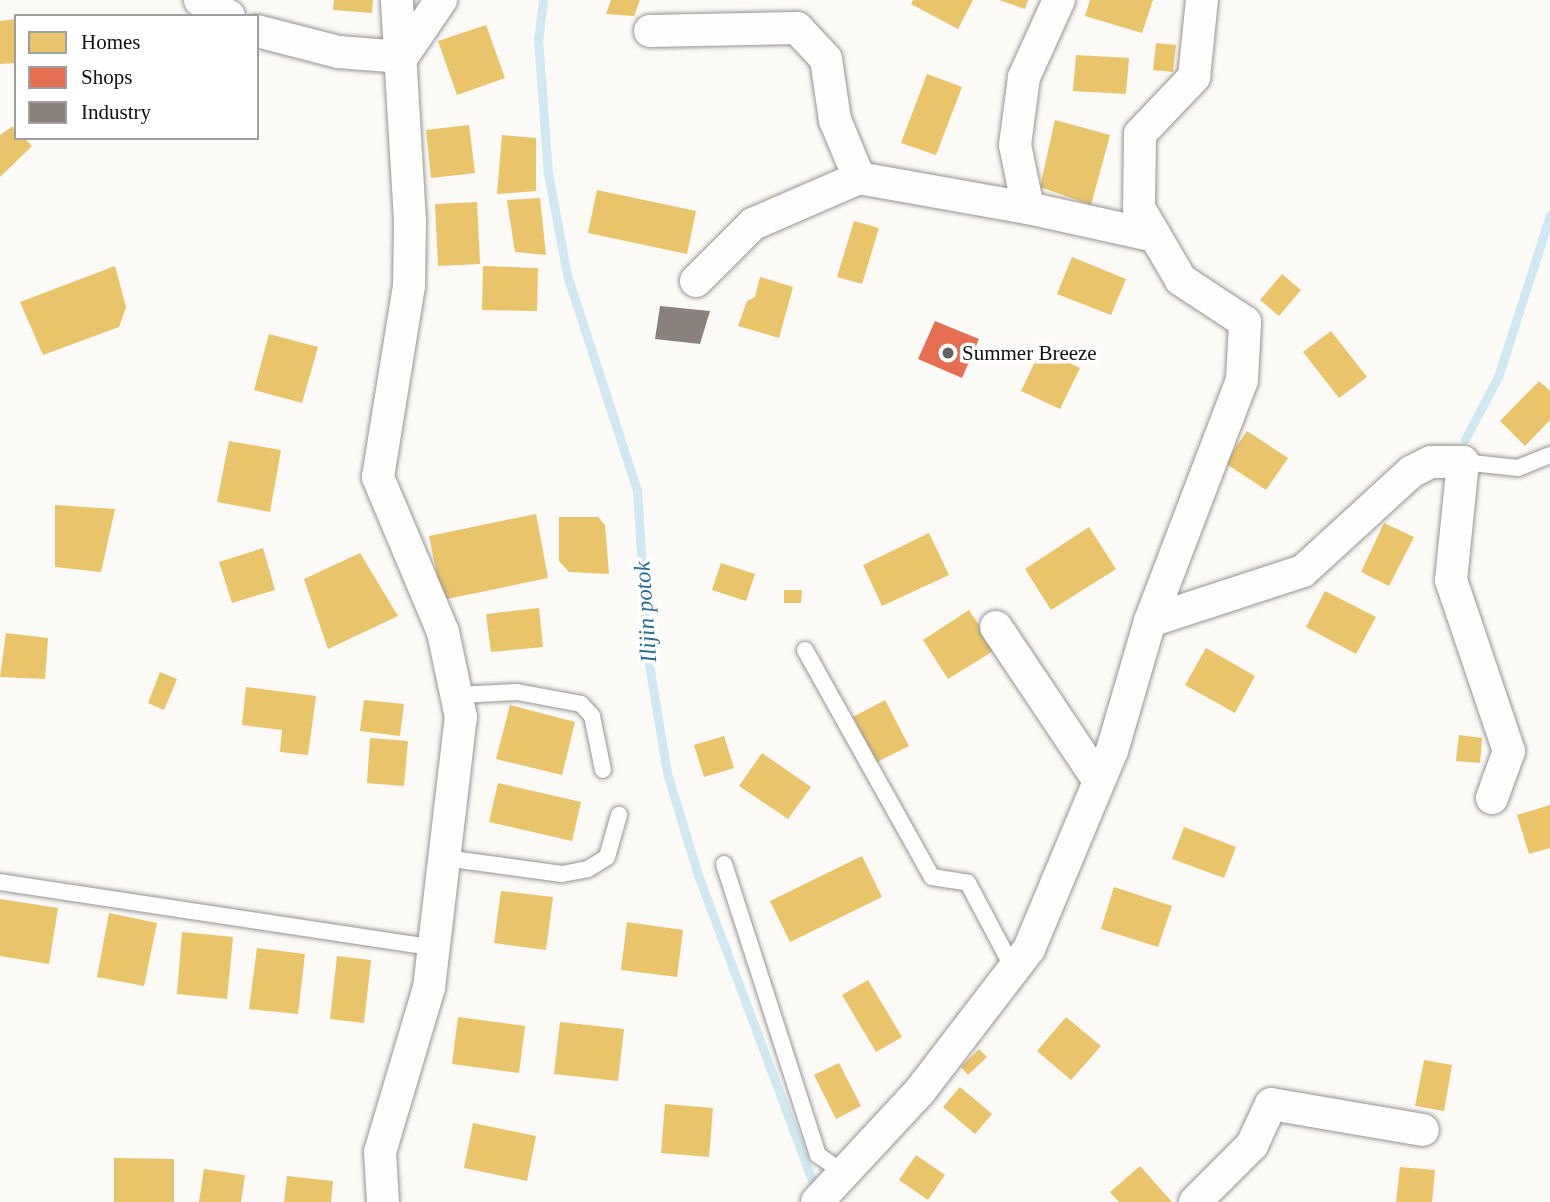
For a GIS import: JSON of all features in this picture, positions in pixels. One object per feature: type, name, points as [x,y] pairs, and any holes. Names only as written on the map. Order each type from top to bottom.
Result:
[{"type":"street","points":[[200,0],[225,14]]},
{"type":"street","points":[[383,1202],[380,1152],[429,988],[461,717],[443,632],[377,477],[409,286],[402,57],[397,0]]},
{"type":"street","points":[[402,57],[440,0]]},
{"type":"street","points":[[1028,208],[1015,145],[1024,76],[1059,0]]},
{"type":"street","points":[[817,1202],[840,1173],[920,1091],[1029,949],[1099,781],[1150,621],[1242,380],[1245,322],[1181,280],[1139,208],[1140,134],[1194,77],[1202,0]]},
{"type":"street","points":[[650,31],[797,29],[826,59],[835,120],[859,178]]},
{"type":"street","points":[[259,32],[339,52],[402,57]]},
{"type":"street","points":[[696,281],[753,224],[859,178],[1028,208],[1155,236]]},
{"type":"street","points":[[1150,621],[1303,571],[1411,472],[1431,462],[1463,462],[1451,580],[1509,751],[1492,798]]},
{"type":"street","points":[[996,627],[1099,781]]},
{"type":"street","points":[[1195,1202],[1252,1145],[1271,1104],[1423,1130]]},
{"type":"lane","points":[[1463,462],[1518,468],[1550,455]]},
{"type":"lane","points":[[805,650],[932,877],[968,883],[1014,970]]},
{"type":"lane","points":[[457,695],[517,692],[581,704],[592,716],[603,770]]},
{"type":"lane","points":[[445,858],[562,874],[589,869],[607,857],[619,815]]},
{"type":"lane","points":[[724,864],[818,1155],[840,1173]]},
{"type":"lane","points":[[0,882],[434,948]]},
{"type":"building: Homes","points":[[334,0],[373,0],[372,13],[333,10]]},
{"type":"building: Homes","points":[[611,0],[640,0],[634,16],[606,14]]},
{"type":"building: Homes","points":[[913,0],[973,0],[958,29],[911,4]]},
{"type":"building: Homes","points":[[999,0],[1028,0],[1025,9]]},
{"type":"building: Homes","points":[[1090,0],[1153,0],[1142,33],[1085,16]]},
{"type":"building: Homes","points":[[14,19],[14,63],[0,64],[0,21]]},
{"type":"building: Homes","points":[[486,25],[505,78],[457,95],[438,41]]},
{"type":"building: Homes","points":[[1156,43],[1176,45],[1173,72],[1153,70]]},
{"type":"building: Homes","points":[[1076,55],[1129,58],[1126,94],[1073,91]]},
{"type":"building: Homes","points":[[927,74],[962,87],[936,155],[901,143]]},
{"type":"building: Homes","points":[[1055,120],[1110,135],[1091,205],[1040,187]]},
{"type":"building: Homes","points":[[469,125],[475,173],[431,178],[426,130]]},
{"type":"building: Homes","points":[[13,126],[14,140],[26,140],[32,146],[0,177],[0,135]]},
{"type":"building: Homes","points":[[502,135],[536,138],[536,191],[497,194]]},
{"type":"building: Homes","points":[[597,190],[696,211],[687,254],[588,233]]},
{"type":"building: Homes","points":[[540,198],[546,255],[515,252],[507,200]]},
{"type":"building: Homes","points":[[477,202],[480,264],[438,266],[435,204]]},
{"type":"building: Homes","points":[[854,221],[879,228],[862,284],[837,277]]},
{"type":"building: Homes","points":[[1072,257],[1126,279],[1111,315],[1057,294]]},
{"type":"building: Homes","points":[[115,266],[126,307],[119,327],[43,355],[20,302]]},
{"type":"building: Homes","points":[[483,266],[538,268],[537,311],[482,310]]},
{"type":"building: Homes","points":[[1282,274],[1301,290],[1279,316],[1260,300]]},
{"type":"building: Homes","points":[[760,277],[793,287],[779,338],[738,326],[747,301],[755,297]]},
{"type":"building: Homes","points":[[1331,331],[1367,377],[1339,398],[1303,352]]},
{"type":"building: Homes","points":[[269,334],[318,347],[302,403],[254,390]]},
{"type":"building: Homes","points":[[1041,349],[1080,368],[1060,409],[1021,391]]},
{"type":"building: Homes","points":[[1539,381],[1550,391],[1550,420],[1525,446],[1500,421]]},
{"type":"building: Homes","points":[[1247,431],[1288,458],[1266,490],[1225,463]]},
{"type":"building: Homes","points":[[229,441],[281,450],[270,512],[217,502]]},
{"type":"building: Homes","points":[[55,505],[115,509],[101,572],[55,567]]},
{"type":"building: Homes","points":[[536,514],[548,578],[442,600],[429,536]]},
{"type":"building: Homes","points":[[559,517],[598,517],[605,525],[609,574],[569,572],[559,561]]},
{"type":"building: Homes","points":[[1384,523],[1414,537],[1389,586],[1361,572]]},
{"type":"building: Homes","points":[[1089,527],[1116,569],[1051,610],[1025,569]]},
{"type":"building: Homes","points":[[929,533],[949,575],[882,606],[863,565]]},
{"type":"building: Homes","points":[[263,548],[275,590],[232,603],[219,562]]},
{"type":"building: Homes","points":[[360,553],[398,616],[328,649],[304,579]]},
{"type":"building: Homes","points":[[721,563],[755,574],[746,601],[712,590]]},
{"type":"building: Homes","points":[[784,590],[802,590],[801,603],[784,603]]},
{"type":"building: Homes","points":[[1325,591],[1376,617],[1356,654],[1306,627]]},
{"type":"building: Homes","points":[[539,608],[543,647],[491,652],[486,614]]},
{"type":"building: Homes","points":[[969,610],[995,650],[948,679],[923,640]]},
{"type":"building: Homes","points":[[6,633],[48,638],[45,679],[0,677]]},
{"type":"building: Homes","points":[[1206,648],[1255,676],[1235,713],[1185,685]]},
{"type":"building: Homes","points":[[160,672],[177,679],[164,710],[148,703]]},
{"type":"building: Homes","points":[[246,687],[316,696],[308,755],[280,752],[282,730],[242,725]]},
{"type":"building: Homes","points":[[364,700],[404,704],[400,736],[360,731]]},
{"type":"building: Homes","points":[[885,700],[909,746],[877,762],[853,717]]},
{"type":"building: Homes","points":[[510,705],[575,722],[562,775],[496,759]]},
{"type":"building: Homes","points":[[1459,735],[1482,738],[1480,763],[1456,761]]},
{"type":"building: Homes","points":[[724,736],[734,768],[704,777],[694,745]]},
{"type":"building: Homes","points":[[370,738],[408,741],[404,786],[367,783]]},
{"type":"building: Homes","points":[[762,753],[811,787],[788,819],[739,786]]},
{"type":"building: Homes","points":[[498,783],[581,802],[572,841],[489,822]]},
{"type":"building: Homes","points":[[1550,805],[1550,848],[1529,854],[1517,815]]},
{"type":"building: Homes","points":[[1184,827],[1236,847],[1224,878],[1172,859]]},
{"type":"building: Homes","points":[[862,856],[882,897],[790,942],[770,901]]},
{"type":"building: Homes","points":[[1114,887],[1172,906],[1158,947],[1101,929]]},
{"type":"building: Homes","points":[[501,891],[553,897],[546,950],[494,943]]},
{"type":"building: Homes","points":[[0,899],[58,908],[49,964],[0,956]]},
{"type":"building: Homes","points":[[109,913],[157,923],[144,986],[97,977]]},
{"type":"building: Homes","points":[[627,922],[683,930],[677,977],[621,970]]},
{"type":"building: Homes","points":[[182,932],[233,937],[227,999],[177,994]]},
{"type":"building: Homes","points":[[257,948],[305,954],[298,1014],[249,1009]]},
{"type":"building: Homes","points":[[337,956],[371,960],[364,1023],[330,1019]]},
{"type":"building: Homes","points":[[868,980],[902,1037],[876,1052],[842,995]]},
{"type":"building: Homes","points":[[458,1017],[525,1026],[519,1073],[452,1064]]},
{"type":"building: Homes","points":[[1066,1017],[1101,1046],[1071,1080],[1037,1051]]},
{"type":"building: Homes","points":[[560,1022],[624,1029],[618,1081],[554,1074]]},
{"type":"building: Homes","points":[[979,1049],[987,1057],[968,1075],[961,1067]]},
{"type":"building: Homes","points":[[1424,1060],[1452,1065],[1444,1111],[1415,1106]]},
{"type":"building: Homes","points":[[839,1063],[861,1106],[836,1119],[814,1075]]},
{"type":"building: Homes","points":[[960,1087],[992,1114],[975,1134],[943,1107]]},
{"type":"building: Homes","points":[[665,1104],[713,1108],[709,1157],[661,1153]]},
{"type":"building: Homes","points":[[473,1123],[536,1136],[527,1181],[464,1168]]},
{"type":"building: Homes","points":[[916,1155],[945,1175],[928,1200],[899,1180]]},
{"type":"building: Homes","points":[[114,1158],[174,1159],[174,1202],[114,1202]]},
{"type":"building: Homes","points":[[1140,1166],[1172,1202],[1119,1202],[1110,1192]]},
{"type":"building: Homes","points":[[1400,1167],[1435,1170],[1432,1202],[1396,1202]]},
{"type":"building: Homes","points":[[204,1169],[245,1175],[241,1202],[199,1202]]},
{"type":"building: Homes","points":[[287,1176],[333,1181],[331,1202],[284,1202]]},
{"type":"building: Shops","points":[[935,321],[979,339],[962,378],[918,359]]},
{"type":"building: Industry","points":[[660,306],[710,311],[700,344],[655,339]]},
{"type":"waterway","name":"Ilijin potok","points":[[543,0],[538,38],[548,173],[567,275],[637,490],[648,658],[667,773],[698,875],[812,1180],[821,1189]]},
{"type":"waterway","points":[[1465,439],[1498,377],[1550,215]]},
{"type":"place","name":"Summer Breeze","points":[[948,353]]}]
